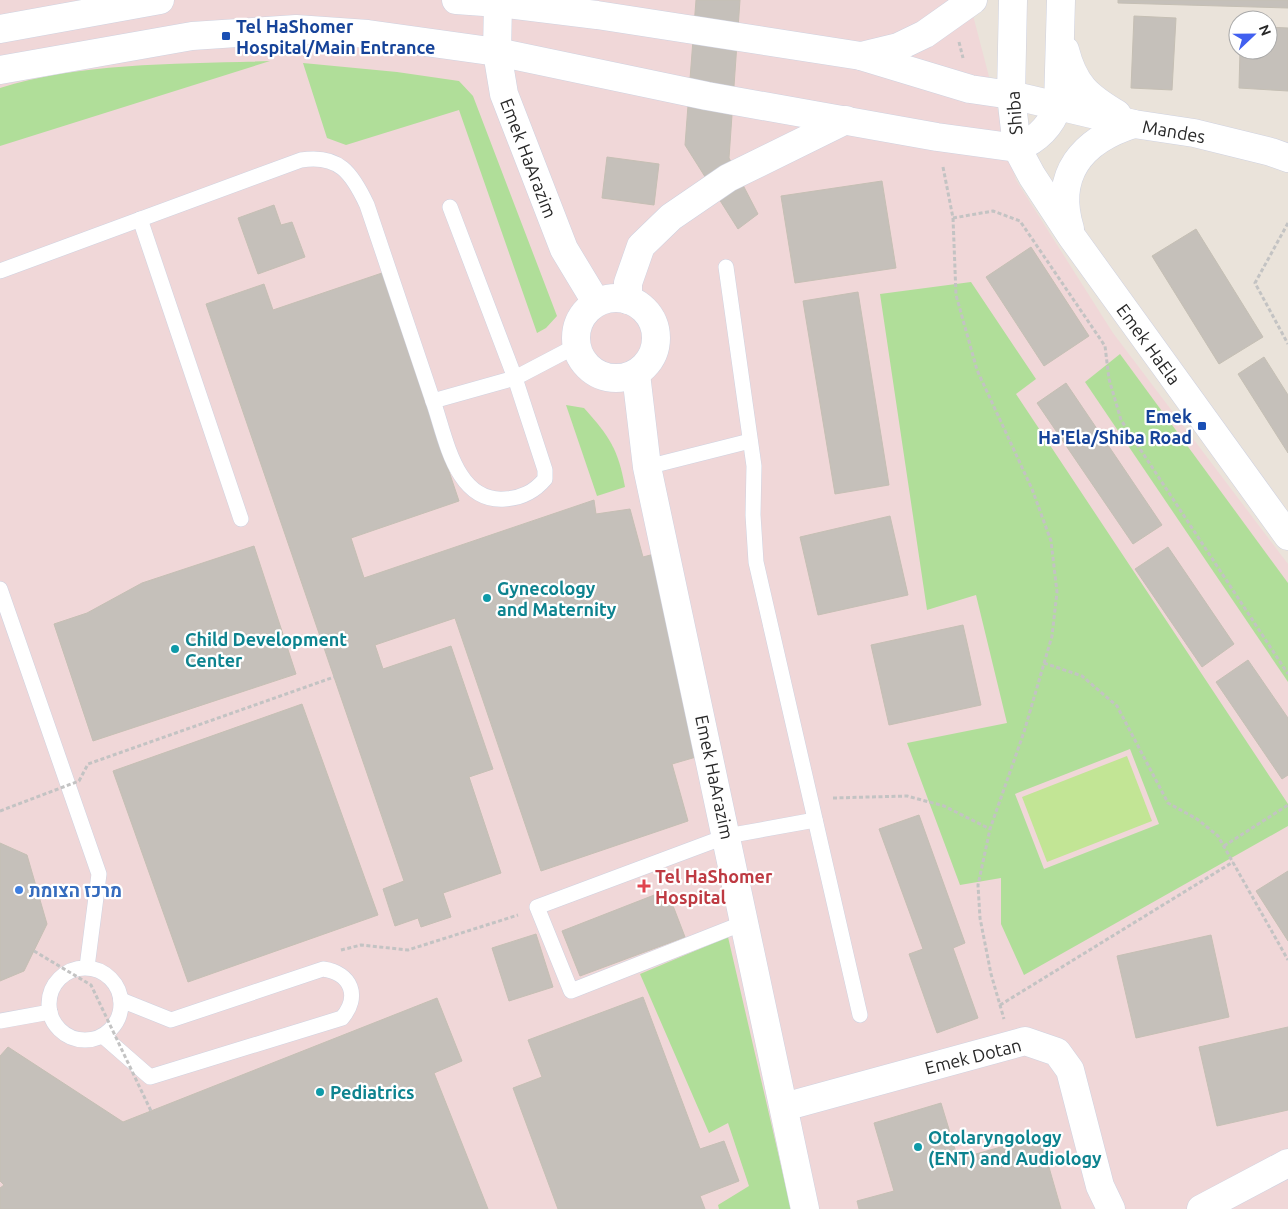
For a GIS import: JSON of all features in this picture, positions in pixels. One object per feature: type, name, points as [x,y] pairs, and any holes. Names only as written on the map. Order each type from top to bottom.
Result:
[{"type":"street","points":[[0,29],[160,0]]},
{"type":"street","points":[[456,0],[498,2],[607,16],[861,56],[898,47],[925,34],[963,8]]},
{"type":"street","name":"Shiba","points":[[1013,0],[1011,95],[1017,148],[1036,138],[1044,130],[1054,118],[1058,106],[1061,0]]},
{"type":"street","name":"Emek HaArazim","points":[[498,2],[497,52],[504,94],[560,240],[596,302]]},
{"type":"street","points":[[0,70],[192,36],[296,30],[368,34],[497,52],[707,96],[937,137],[1017,148]]},
{"type":"street","points":[[1060,32],[1069,66],[1078,84],[1092,99],[1134,124]]},
{"type":"street","name":"Mandes","points":[[861,56],[970,89],[1011,95],[1134,124],[1194,133],[1288,158]]},
{"type":"street","points":[[628,300],[628,283],[641,246],[671,217],[728,178],[846,120]]},
{"type":"street","points":[[1072,237],[1064,200],[1068,180],[1075,164],[1084,150],[1100,137],[1134,124]]},
{"type":"street","name":"Emek HaEla","points":[[1017,148],[1032,176],[1072,237],[1288,536]]},
{"type":"street","points":[[617,298],[628,300],[640,306],[649,315],[656,334],[654,354],[636,374],[624,378],[611,379],[599,376],[588,368],[580,358],[576,346],[575,333],[579,321],[586,310],[596,302],[617,298]]},
{"type":"street","name":"Emek HaArazim","points":[[636,374],[647,467],[746,922],[805,1209]]},
{"type":"street","name":"Emek Dotan","points":[[784,1107],[1025,1041],[1058,1052],[1070,1070],[1100,1186],[1111,1209]]},
{"type":"street","points":[[1201,1209],[1288,1163]]},
{"type":"lane","points":[[0,17],[64,17]]},
{"type":"lane","points":[[0,271],[301,160],[314,158],[329,160],[346,170],[358,186],[367,205],[458,473],[466,485],[480,494],[498,500],[516,498],[536,490],[545,479],[545,470],[515,378],[450,207]]},
{"type":"lane","points":[[140,219],[241,519]]},
{"type":"lane","points":[[726,267],[754,466],[753,515],[756,562],[860,1015]]},
{"type":"lane","points":[[433,401],[515,378],[576,346]]},
{"type":"lane","points":[[647,467],[750,441]]},
{"type":"lane","points":[[0,589],[99,874],[87,967]]},
{"type":"lane","points":[[746,922],[571,991],[537,907],[727,836],[815,820]]},
{"type":"lane","points":[[87,967],[100,970],[111,977],[118,987],[121,1000],[120,1017],[113,1028],[103,1036],[89,1041],[76,1040],[64,1034],[55,1025],[50,1012],[51,993],[60,977],[75,968],[87,967]]},
{"type":"lane","points":[[103,1036],[150,1077],[342,1018],[349,1009],[352,994],[348,981],[335,970],[324,968],[171,1020],[121,1000]]},
{"type":"lane","points":[[0,1021],[50,1012]]},
{"type":"path","points":[[963,8],[970,89]]},
{"type":"path","points":[[937,137],[953,218],[956,295],[977,370],[1032,488],[1051,541],[1057,592],[1052,636],[1024,732],[990,829],[978,885],[980,918],[1011,1045]]},
{"type":"path","points":[[953,218],[993,211],[1020,221],[1105,346],[1109,379],[1121,420],[1288,674]]},
{"type":"path","points":[[1288,223],[1255,283],[1288,344]]},
{"type":"path","points":[[1044,663],[1082,676],[1117,706],[1168,803],[1197,819],[1218,836],[1288,960]]},
{"type":"path","points":[[0,811],[79,781],[88,764],[334,677]]},
{"type":"path","points":[[810,801],[855,796],[907,796],[944,806],[990,829]]},
{"type":"path","points":[[1224,846],[1288,805]]},
{"type":"path","points":[[1000,1005],[1233,862]]},
{"type":"path","points":[[333,952],[361,945],[408,950],[537,907]]},
{"type":"path","points":[[34,951],[91,985],[151,1111]]},
{"type":"shaded area","name":"Tel HaShomer Hospital","points":[[0,0],[969,0],[1016,180],[1113,333],[1288,564],[1288,1209],[0,1209]]},
{"type":"green space","points":[[270,61],[0,146],[0,88],[31,79],[98,69],[168,64]]},
{"type":"green space","points":[[303,63],[397,72],[459,81],[473,96],[557,316],[546,328],[537,333],[459,110],[346,145],[327,138]]},
{"type":"green space","points":[[971,282],[1036,379],[1016,394],[1288,804],[1288,826],[1024,975],[1001,924],[1001,878],[960,885],[907,743],[1007,723],[976,595],[927,610],[880,294]],"holes":[[[1130,749],[1159,824],[1044,869],[1015,794]]]},
{"type":"green space","points":[[1120,354],[1288,583],[1288,682],[1085,382]]},
{"type":"green space","points":[[566,405],[584,408],[607,436],[616,453],[625,487],[597,496]]},
{"type":"green space","points":[[1127,756],[1152,821],[1047,862],[1022,797]]},
{"type":"green space","points":[[728,937],[791,1209],[719,1209],[718,1205],[749,1186],[728,1123],[709,1133],[640,974]]},
{"type":"building","points":[[696,0],[740,0],[729,158],[758,214],[738,229],[685,145]]},
{"type":"building","points":[[1118,0],[1288,0],[1288,8],[1118,3]]},
{"type":"building","points":[[1134,16],[1176,18],[1172,90],[1131,88]]},
{"type":"building","points":[[1278,28],[1288,28],[1288,91],[1239,88],[1240,60],[1278,60]]},
{"type":"building","points":[[607,157],[659,164],[654,205],[602,198]]},
{"type":"building","points":[[882,181],[896,268],[795,283],[781,196]]},
{"type":"building","points":[[274,205],[281,225],[292,222],[305,257],[258,274],[238,218]]},
{"type":"building","points":[[1196,229],[1263,337],[1219,364],[1152,256]]},
{"type":"building","points":[[1031,247],[1089,336],[1044,366],[986,277]]},
{"type":"building","name":"Gynecology and Maternity","points":[[382,273],[459,501],[351,538],[364,578],[594,500],[596,514],[630,509],[643,557],[658,553],[703,755],[672,764],[688,821],[541,871],[455,618],[375,645],[383,669],[451,646],[493,769],[469,777],[501,873],[443,893],[451,917],[421,927],[418,918],[395,926],[383,889],[404,881],[206,304],[264,284],[273,310]]},
{"type":"building","points":[[858,292],[889,485],[835,494],[803,301]]},
{"type":"building","points":[[1264,357],[1288,395],[1288,453],[1238,374]]},
{"type":"building","points":[[1066,383],[1162,525],[1133,544],[1037,403]]},
{"type":"building","points":[[890,516],[908,595],[818,615],[800,537]]},
{"type":"building","name":"Child Development Center","points":[[254,546],[296,674],[93,741],[54,624],[87,613],[142,583]]},
{"type":"building","points":[[1168,547],[1234,644],[1202,667],[1135,569]]},
{"type":"building","points":[[963,625],[981,705],[889,725],[871,645]]},
{"type":"building","points":[[1248,660],[1288,718],[1288,775],[1282,779],[1216,682]]},
{"type":"building","points":[[302,704],[378,915],[188,982],[113,771]]},
{"type":"building","points":[[919,815],[965,943],[953,948],[978,1018],[937,1033],[909,954],[923,949],[879,829]]},
{"type":"building","name":"מרכז הצומת","points":[[0,843],[27,855],[47,924],[24,971],[0,981]]},
{"type":"building","points":[[1288,871],[1288,941],[1256,891]]},
{"type":"building","points":[[667,890],[685,937],[580,976],[562,931]]},
{"type":"building","points":[[536,934],[553,987],[509,1001],[492,948]]},
{"type":"building","points":[[1211,935],[1229,1017],[1136,1038],[1117,956]]},
{"type":"building","points":[[643,997],[700,1149],[724,1141],[739,1181],[700,1196],[705,1209],[558,1209],[513,1088],[542,1077],[528,1040]]},
{"type":"building","name":"Pediatrics","points":[[437,998],[462,1061],[434,1073],[488,1209],[0,1209],[0,1188],[4,1185],[0,1181],[0,1056],[8,1047],[123,1122]]},
{"type":"building","points":[[1288,1027],[1288,1110],[1217,1126],[1199,1047]]},
{"type":"building","name":"Otolaryngology (ENT) and Audiology","points":[[941,1103],[958,1159],[1040,1136],[1061,1209],[859,1209],[857,1201],[894,1191],[874,1123]]},
{"type":"place","name":"Tel HaShomer Hospital/Main Entrance","points":[[226,36]]},
{"type":"place","name":"Emek Ha'Ela/Shiba Road","points":[[1202,426]]},
{"type":"place","name":"Gynecology and Maternity","points":[[487,598]]},
{"type":"place","name":"Child Development Center","points":[[175,649]]},
{"type":"place","name":"Tel HaShomer Hospital","points":[[644,886]]},
{"type":"place","name":"מרכז הצומת","points":[[19,890]]},
{"type":"place","name":"Pediatrics","points":[[320,1092]]},
{"type":"place","name":"Otolaryngology (ENT) and Audiology","points":[[918,1147]]}]
